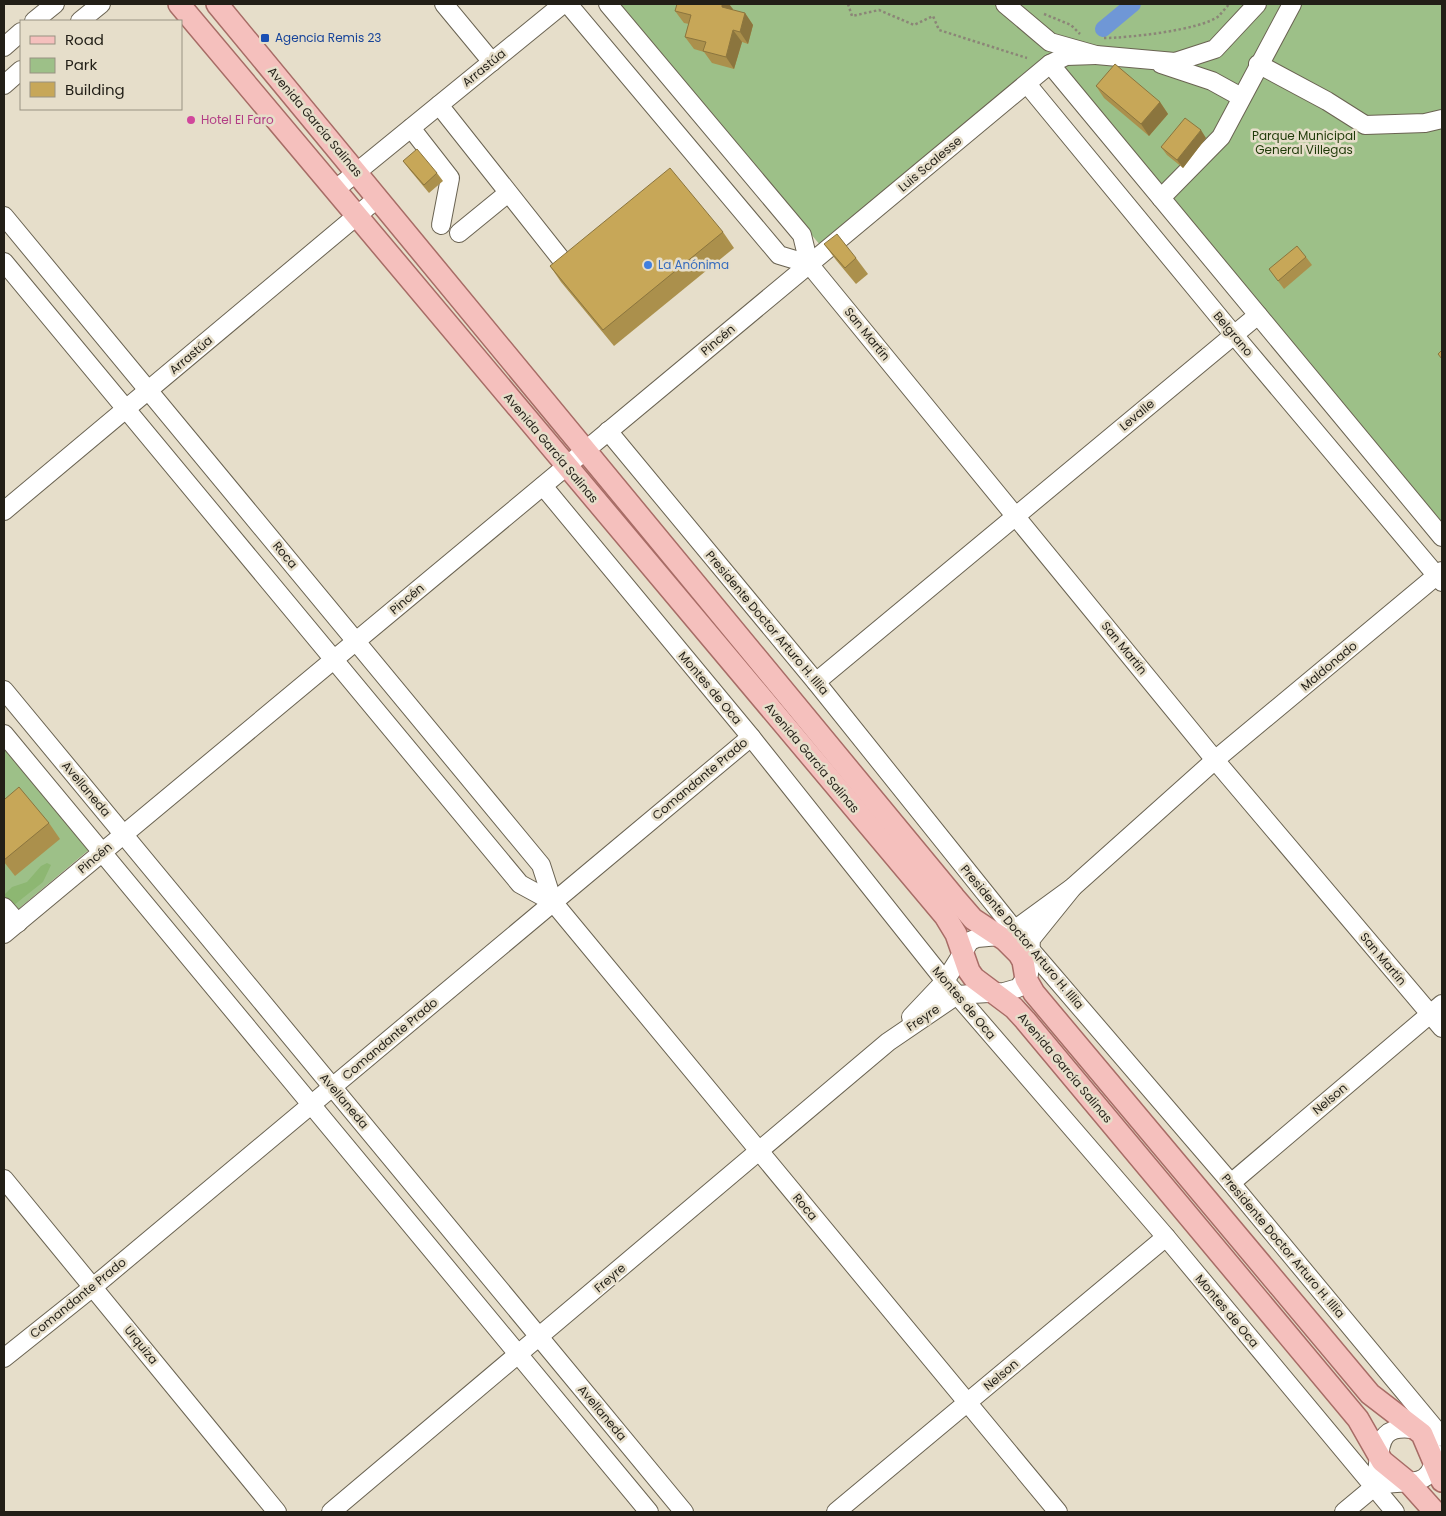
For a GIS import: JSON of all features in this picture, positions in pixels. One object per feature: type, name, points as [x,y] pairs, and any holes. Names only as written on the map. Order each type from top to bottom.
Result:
[{"type":"main road","name":"Avenida García Salinas","points":[[179,4],[945,916],[956,934],[969,971],[974,978],[1014,1008],[1358,1419],[1378,1456],[1392,1472],[1409,1483],[1434,1512]]},
{"type":"main road","name":"Avenida García Salinas","points":[[220,5],[954,897],[980,924],[1007,933],[1023,961],[1026,979],[1034,993],[1375,1399],[1436,1433],[1427,1444],[1438,1473]]},
{"type":"street","points":[[35,20],[55,4]]},
{"type":"street","points":[[81,20],[101,4]]},
{"type":"street","points":[[444,4],[492,62]]},
{"type":"street","name":"Arrastúa","points":[[336,189],[563,4]]},
{"type":"street","points":[[568,4],[779,255],[810,264]]},
{"type":"street","name":"San Martín","points":[[608,4],[802,235],[810,264],[1216,760],[1436,1009],[1442,1028]]},
{"type":"street","points":[[1005,4],[1050,42],[1096,56]]},
{"type":"street","points":[[1050,64],[1066,56],[1096,56],[1175,62],[1214,49],[1257,4]]},
{"type":"street","points":[[1162,198],[1221,137],[1258,64],[1292,4]]},
{"type":"street","points":[[4,47],[20,33]]},
{"type":"street","points":[[1050,42],[1054,53],[1050,64]]},
{"type":"street","points":[[1212,82],[1214,49]]},
{"type":"street","points":[[1151,60],[1212,82],[1241,97]]},
{"type":"street","points":[[1050,64],[1442,537]]},
{"type":"street","name":"Luis Scalesse","points":[[810,264],[1050,64]]},
{"type":"street","points":[[1258,64],[1327,101],[1365,125],[1425,123],[1442,119]]},
{"type":"street","points":[[4,85],[20,71]]},
{"type":"street","name":"Belgrano","points":[[1026,84],[1234,335],[1440,576]]},
{"type":"street","points":[[439,105],[561,259]]},
{"type":"street","points":[[411,128],[450,178],[441,225]]},
{"type":"street","points":[[459,233],[508,193]]},
{"type":"street","name":"Arrastúa","points":[[4,511],[378,198]]},
{"type":"street","name":"Roca","points":[[4,216],[541,865],[553,902],[1058,1512]]},
{"type":"street","name":"Roca","points":[[4,262],[520,884],[553,902]]},
{"type":"street","name":"Pincén","points":[[4,934],[810,264]]},
{"type":"street","name":"Levalle","points":[[1016,516],[1258,314]]},
{"type":"street","name":"Presidente Doctor Arturo H. Illia","points":[[608,431],[816,682],[1007,933],[1030,949],[1230,1183],[1436,1433]]},
{"type":"street","name":"Montes de Oca","points":[[543,486],[751,736],[945,981],[1166,1237],[1395,1512]]},
{"type":"street","points":[[816,682],[1016,516]]},
{"type":"street","name":"Maldonado","points":[[1216,760],[1440,576]]},
{"type":"street","name":"Avellaneda","points":[[4,690],[684,1512]]},
{"type":"street","points":[[4,734],[649,1512]]},
{"type":"street","name":"Comandante Prado","points":[[4,1358],[93,1287],[751,736]]},
{"type":"street","name":"Freyre","points":[[888,1042],[945,981],[970,941],[1007,933],[1073,887],[1216,760]]},
{"type":"street","name":"Freyre","points":[[331,1512],[519,1356],[888,1042],[957,995],[1013,990],[1029,974],[1032,939],[1073,887]]},
{"type":"street","points":[[4,907],[18,923]]},
{"type":"street","name":"Nelson","points":[[1230,1183],[1436,1009]]},
{"type":"street","name":"Urquiza","points":[[5,1184],[93,1287],[277,1512]]},
{"type":"street","name":"Nelson","points":[[836,1512],[1166,1237]]},
{"type":"street","points":[[1374,1487],[1378,1474],[1378,1456],[1381,1441],[1391,1431],[1436,1433]]},
{"type":"street","points":[[1344,1512],[1374,1487],[1384,1483],[1409,1483],[1438,1473]]},
{"type":"path","points":[[848,4],[852,16],[879,10],[914,24],[933,16],[940,30],[1027,58]]},
{"type":"path","points":[[1101,38],[1121,38],[1192,28],[1218,16],[1229,4]]},
{"type":"path","points":[[1043,13],[1071,25],[1083,36]]},
{"type":"green space","name":"Parque Municipal General Villegas","points":[[616,4],[1442,4],[1442,526],[1051,56],[821,246]]},
{"type":"green space","points":[[4,744],[91,848],[4,921]]},
{"type":"green space","points":[[47,863],[51,865],[43,882],[4,913],[4,895],[12,887],[27,882],[41,866]]},
{"type":"building","points":[[677,4],[722,4],[722,7],[745,13],[740,32],[733,30],[726,57],[703,51],[706,42],[685,37],[691,15],[675,11]]},
{"type":"building","points":[[1115,64],[1160,102],[1141,124],[1096,86]]},
{"type":"building","points":[[1185,118],[1201,130],[1177,160],[1161,147]]},
{"type":"building","points":[[417,149],[437,173],[424,185],[403,161]]},
{"type":"building","name":"La Anónima","points":[[670,168],[723,232],[603,330],[550,266]]},
{"type":"building","points":[[837,234],[856,258],[845,268],[824,244]]},
{"type":"building","points":[[1297,246],[1306,257],[1278,281],[1269,269]]},
{"type":"building","points":[[1442,350],[1442,359],[1438,354]]},
{"type":"building","points":[[19,787],[49,823],[4,860],[4,798]]},
{"type":"waterway","points":[[1103,29],[1133,4]]},
{"type":"place","name":"Agencia Remis 23","points":[[265,38]]},
{"type":"place","name":"Hotel El Faro","points":[[191,120]]},
{"type":"place","name":"La Anónima","points":[[648,265]]}]
